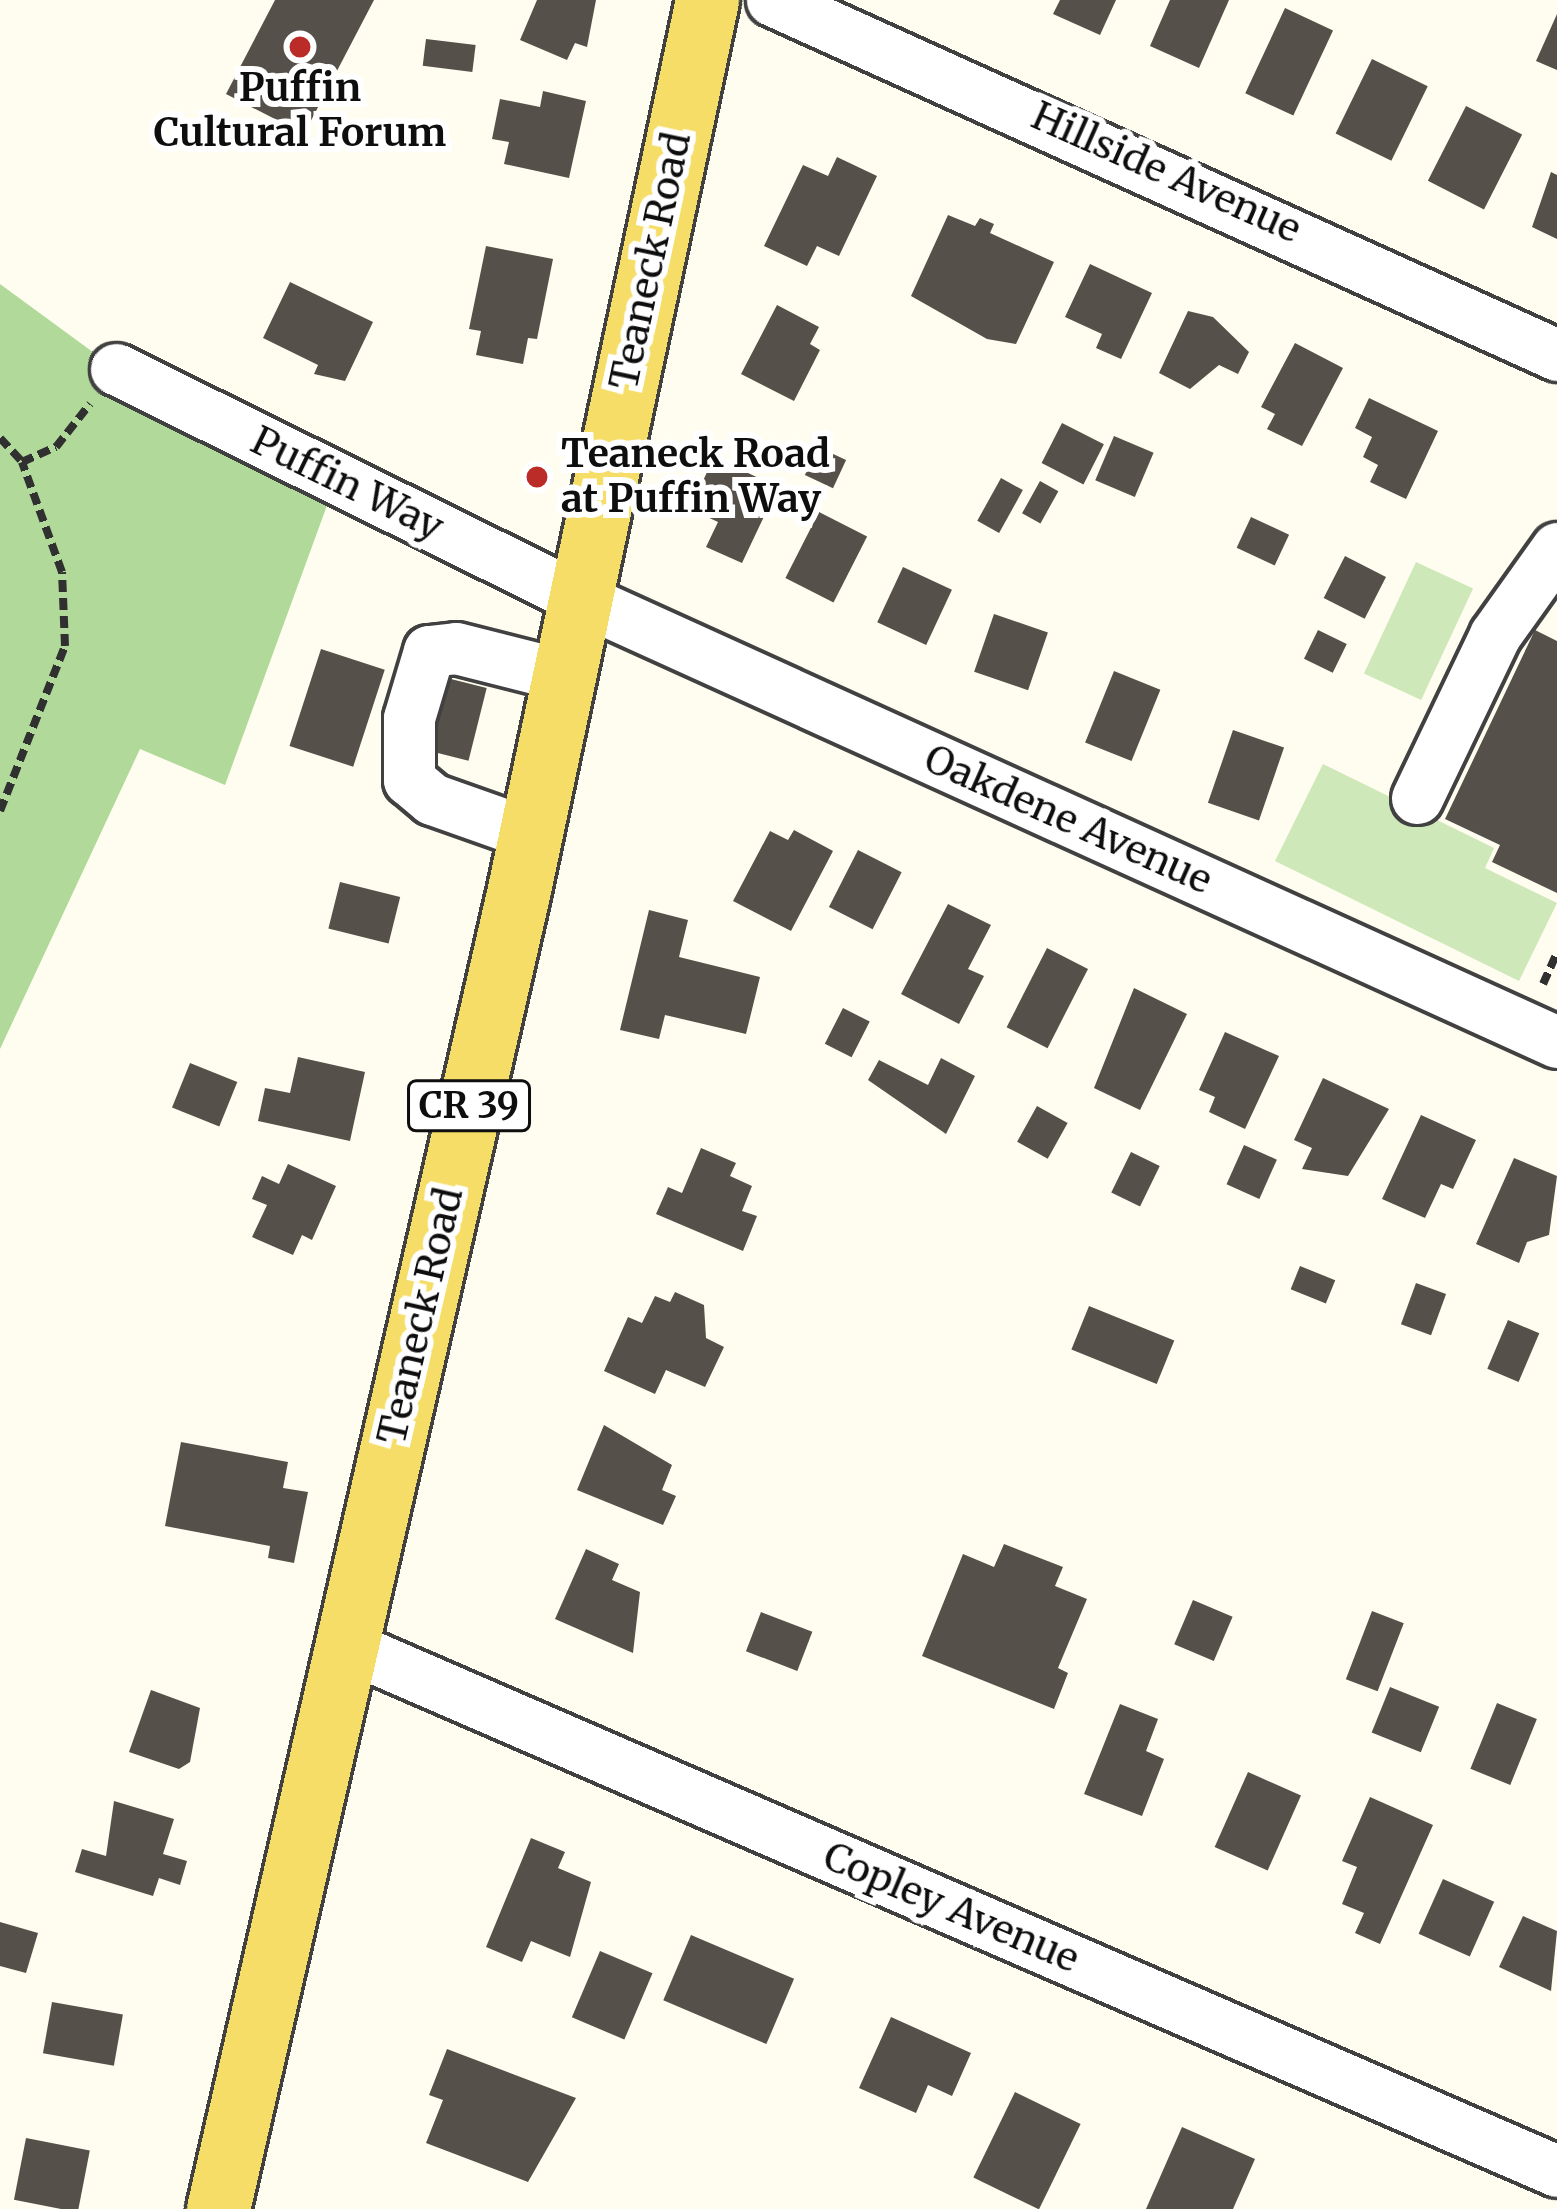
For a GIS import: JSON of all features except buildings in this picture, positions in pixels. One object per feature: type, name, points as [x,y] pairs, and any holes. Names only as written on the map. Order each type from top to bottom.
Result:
[{"type":"main road","name":"Teaneck Road","points":[[218,2209],[531,834],[707,0]]},
{"type":"street","name":"Hillside Avenue","points":[[772,0],[1557,355]]},
{"type":"street","name":"Puffin Way","points":[[116,369],[579,598]]},
{"type":"street","points":[[1417,798],[1495,635],[1557,548]]},
{"type":"street","name":"Oakdene Avenue","points":[[579,598],[1557,1042]]},
{"type":"street","points":[[531,834],[432,799],[409,780],[409,718],[429,651],[456,648],[563,675]]},
{"type":"street","name":"Copley Avenue","points":[[345,1645],[1557,2171]]},
{"type":"path","points":[[22,463],[56,447],[116,369]]},
{"type":"path","points":[[0,438],[22,463],[62,572],[65,646],[0,811]]},
{"type":"green space","points":[[0,284],[116,369],[337,478],[225,785],[140,749],[0,1049]]},
{"type":"green space","points":[[1416,562],[1473,589],[1421,700],[1364,673]]},
{"type":"green space","points":[[1323,764],[1494,848],[1485,868],[1557,903],[1519,981],[1275,861]]},
{"type":"place","name":"Puffin Cultural Forum","points":[[300,47]]},
{"type":"place","name":"Teaneck Road at Puffin Way","points":[[537,477]]}]
